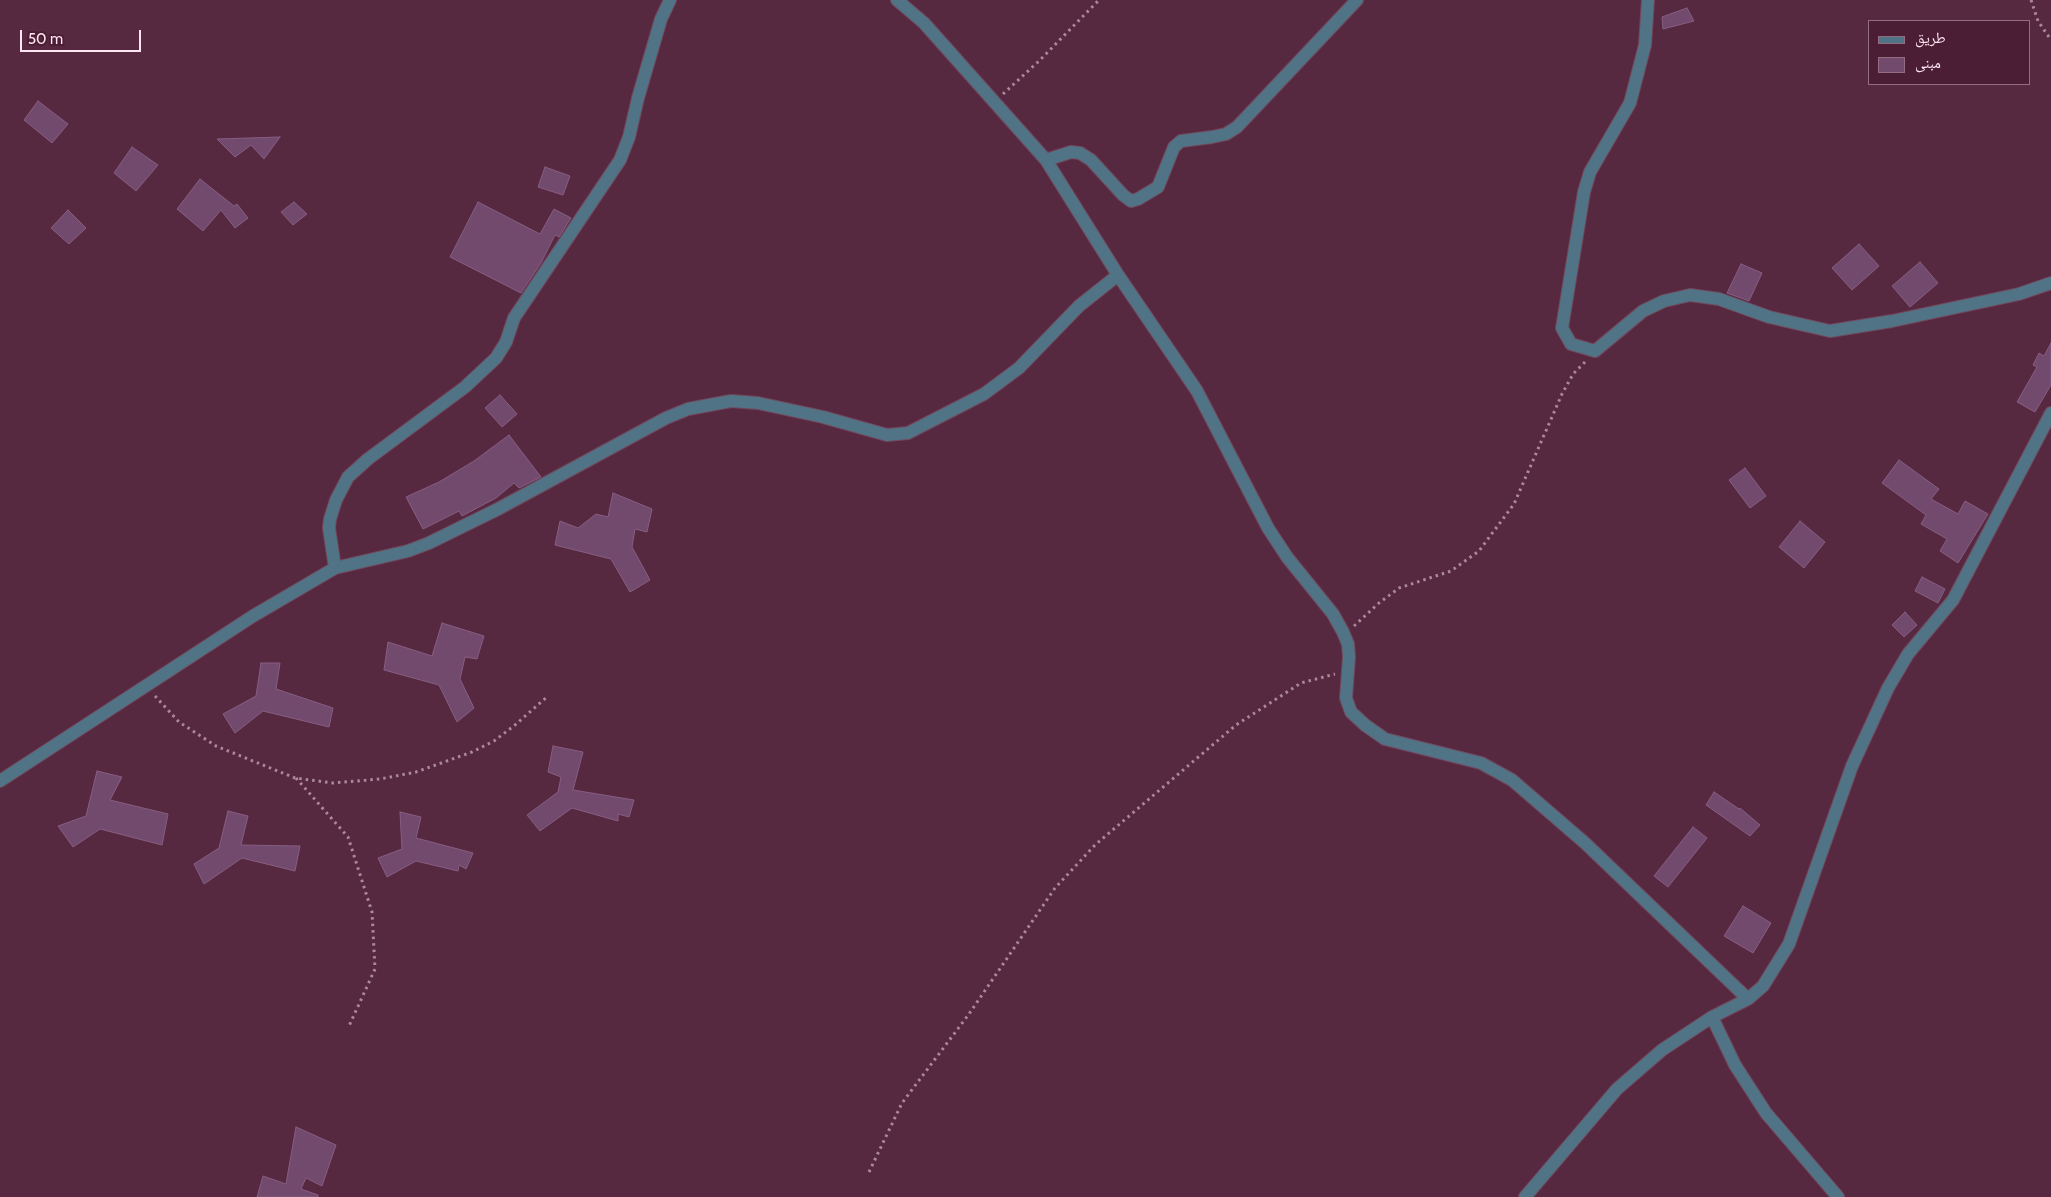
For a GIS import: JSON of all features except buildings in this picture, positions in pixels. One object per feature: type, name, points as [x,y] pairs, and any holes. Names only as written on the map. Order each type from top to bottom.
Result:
[{"type":"street","points":[[335,568],[329,528],[330,519],[336,500],[348,477],[368,459],[465,387],[496,358],[506,342],[514,318],[620,160],[629,137],[638,98],[661,19],[670,0]]},
{"type":"street","points":[[896,0],[924,23],[1046,160],[1118,275],[1197,391],[1273,535],[1287,557],[1333,614],[1343,632],[1348,644],[1346,698],[1351,712],[1385,739],[1481,763],[1512,780],[1585,843],[1748,999]]},
{"type":"street","points":[[1046,160],[1071,152],[1080,153],[1092,160],[1123,195],[1131,201],[1138,199],[1158,187],[1170,156],[1181,140],[1226,134],[1237,127],[1357,0]]},
{"type":"street","points":[[1648,0],[1645,46],[1630,103],[1590,172],[1584,192],[1563,314],[1562,328],[1571,344],[1595,350],[1643,311],[1664,300],[1690,295],[1719,298],[1769,316],[1830,331],[1851,329],[2019,294],[2051,283]]},
{"type":"street","points":[[0,781],[253,616],[335,568],[408,551],[429,543],[498,509],[666,418],[714,403],[731,401],[758,403],[823,417],[887,435],[908,433],[984,394],[1019,368],[1079,306],[1118,275]]},
{"type":"street","points":[[1525,1197],[1617,1089],[1662,1050],[1712,1018],[1748,999],[1763,986],[1789,944],[1852,766],[1888,688],[1908,654],[1953,600],[2051,413]]},
{"type":"street","points":[[1712,1018],[1735,1065],[1766,1113],[1838,1197]]},
{"type":"path","points":[[994,100],[1025,74],[1099,0]]},
{"type":"path","points":[[2031,0],[2038,21],[2051,40]]},
{"type":"path","points":[[1343,632],[1358,623],[1378,602],[1399,588],[1451,571],[1479,551],[1514,504],[1566,387],[1574,374],[1595,350]]},
{"type":"path","points":[[869,1172],[902,1103],[969,1014],[1055,888],[1095,844],[1236,725],[1301,683],[1348,670]]},
{"type":"path","points":[[146,687],[179,722],[216,746],[295,778],[332,783],[380,779],[416,772],[472,752],[494,741],[548,696]]},
{"type":"path","points":[[295,778],[348,837],[372,912],[375,968],[349,1026]]}]
